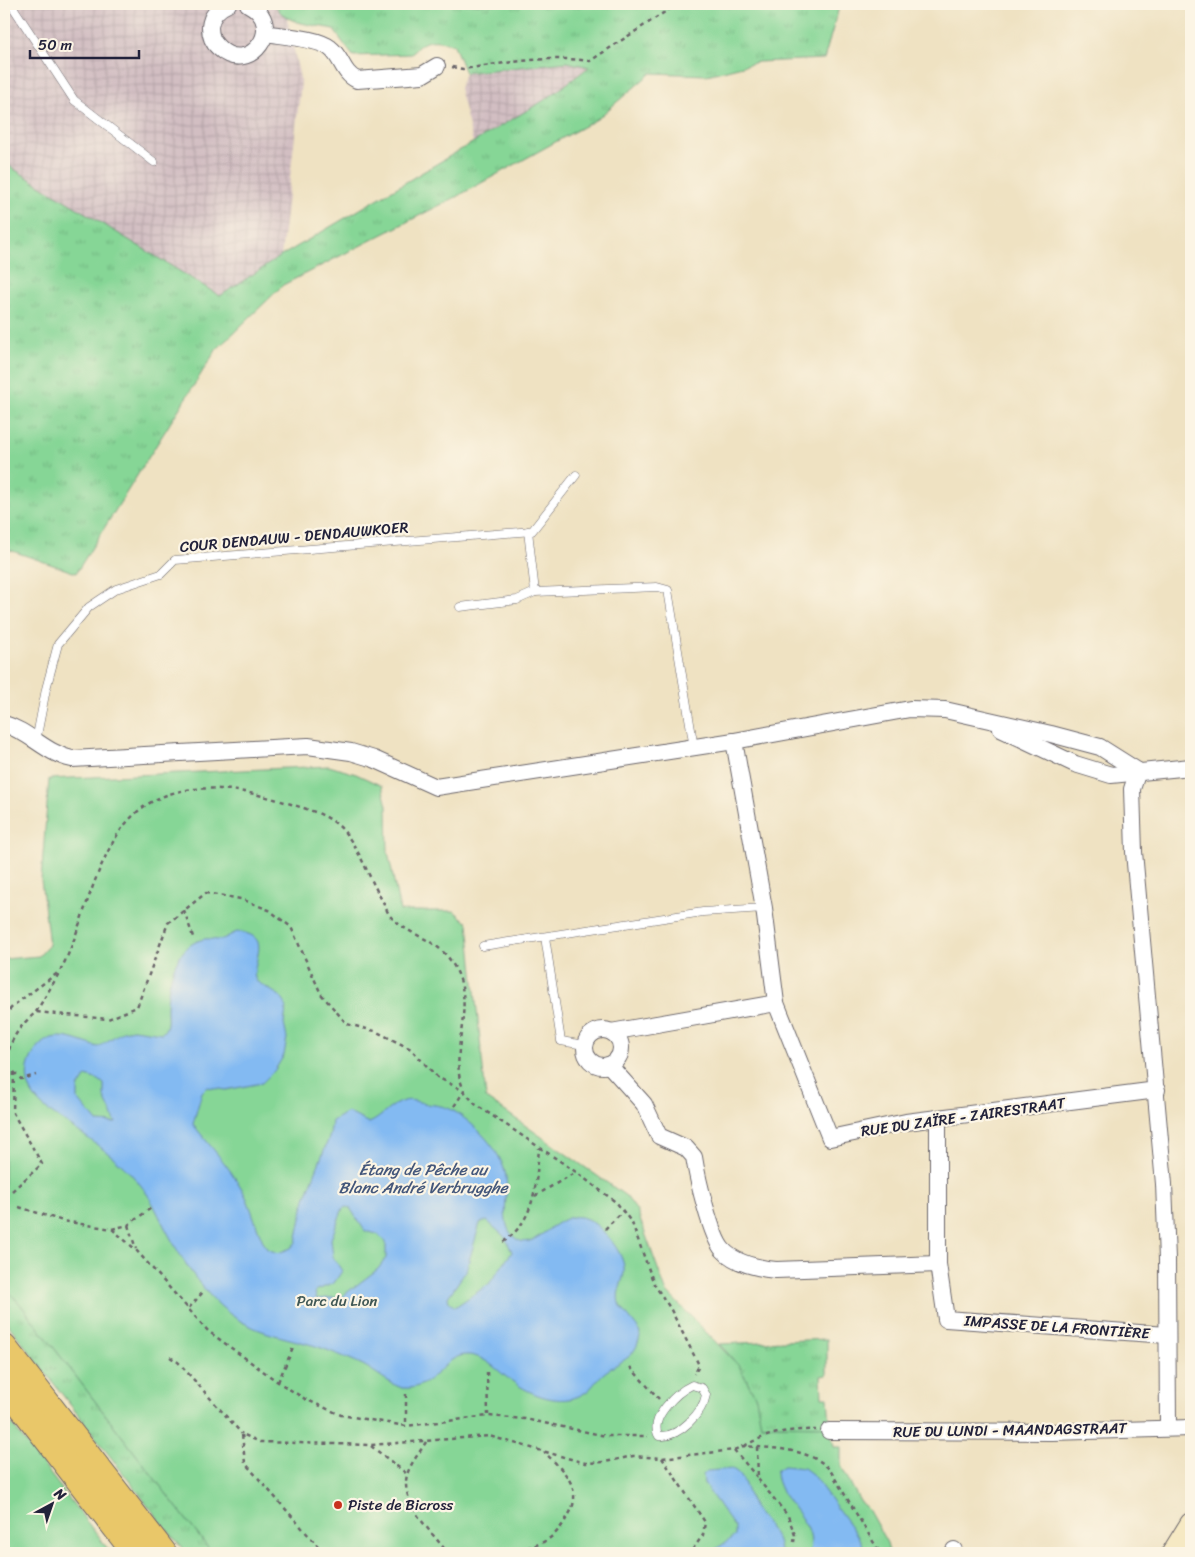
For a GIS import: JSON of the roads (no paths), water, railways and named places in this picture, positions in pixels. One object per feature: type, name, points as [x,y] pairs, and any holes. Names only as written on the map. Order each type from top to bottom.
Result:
[{"type":"main road","points":[[4,1347],[164,1553]]},
{"type":"main road","points":[[4,1384],[135,1553]]},
{"type":"street","points":[[216,7],[211,21],[212,39],[217,47],[232,56],[250,54],[262,42],[265,33],[262,16],[249,4]]},
{"type":"street","points":[[265,33],[319,43],[330,47],[350,77],[357,80],[422,75],[437,66]]},
{"type":"street","points":[[4,724],[22,732],[58,755],[72,759],[308,746],[351,752],[374,759],[436,787],[694,748],[910,709],[944,710],[972,715],[1100,748],[1138,771]]},
{"type":"street","points":[[972,715],[1075,764],[1111,775],[1191,767]]},
{"type":"street","name":"RUE DU ZAÏRE - ZAIRESTRAAT","points":[[734,741],[764,908],[776,1003],[830,1138],[906,1122],[1157,1090]]},
{"type":"street","points":[[1138,771],[1132,789],[1134,852],[1157,1090],[1168,1259],[1168,1428]]},
{"type":"street","points":[[611,1032],[619,1040],[621,1049],[618,1059],[609,1066],[592,1064],[585,1053],[584,1045],[590,1034],[602,1030],[611,1032],[776,1003]]},
{"type":"street","points":[[609,1066],[644,1104],[659,1136],[686,1148],[694,1158],[714,1232],[722,1249],[737,1259],[756,1267],[776,1270],[938,1264],[938,1118]]},
{"type":"street","name":"IMPASSE DE LA FRONTIÈRE","points":[[938,1264],[946,1318],[1167,1335]]},
{"type":"street","name":"RUE DU LUNDI - MAANDAGSTRAAT","points":[[829,1430],[1052,1432],[1191,1428]]},
{"type":"street","points":[[1173,1553],[1191,1524]]},
{"type":"lane","points":[[11,4],[74,100],[154,162]]},
{"type":"lane","points":[[535,592],[528,531],[532,531],[576,475]]},
{"type":"lane","name":"COUR DENDAUW - DENDAUWKOER","points":[[36,742],[46,689],[58,644],[89,607],[116,589],[161,574],[175,560],[528,531]]},
{"type":"lane","points":[[460,607],[517,600],[535,592],[657,587],[668,590],[694,748]]},
{"type":"lane","points":[[483,946],[703,912],[764,908]]},
{"type":"lane","points":[[545,937],[561,1041],[584,1045]]},
{"type":"lane","points":[[692,1385],[702,1388],[706,1395],[704,1405],[692,1419],[675,1432],[664,1437],[659,1436],[656,1425],[666,1407],[683,1390],[692,1385]]},
{"type":"water","name":"Étang de Pêche au Blanc André Verbrugghe","points":[[237,932],[249,934],[256,939],[258,951],[255,967],[256,981],[280,996],[285,1003],[284,1024],[287,1038],[284,1055],[275,1070],[262,1083],[226,1090],[207,1087],[202,1092],[193,1124],[237,1180],[267,1249],[278,1253],[291,1248],[296,1242],[305,1199],[330,1135],[332,1121],[347,1112],[369,1123],[394,1105],[407,1100],[440,1106],[452,1110],[469,1122],[486,1138],[499,1157],[507,1184],[506,1223],[513,1236],[521,1241],[529,1241],[565,1219],[576,1217],[587,1219],[606,1234],[618,1250],[624,1266],[618,1295],[619,1303],[641,1333],[632,1354],[604,1373],[586,1392],[574,1398],[556,1399],[537,1395],[512,1381],[480,1358],[467,1355],[451,1361],[423,1384],[402,1388],[348,1358],[319,1347],[254,1328],[230,1314],[212,1298],[182,1258],[143,1188],[107,1152],[40,1103],[32,1093],[27,1073],[29,1062],[34,1053],[48,1039],[64,1037],[98,1047],[123,1031],[133,1029],[162,1033],[167,1023],[168,990],[179,958],[194,943],[204,939],[221,939]],"holes":[[[86,1076],[99,1080],[104,1084],[104,1097],[116,1123],[97,1122],[78,1099],[78,1088]],[[343,1208],[350,1208],[365,1231],[377,1234],[386,1241],[386,1258],[378,1269],[341,1297],[316,1299],[315,1291],[334,1283],[342,1271],[333,1257],[331,1239]],[[487,1221],[505,1237],[512,1252],[489,1284],[455,1307],[449,1302],[448,1297],[466,1271],[480,1223]]]},
{"type":"water","points":[[784,1466],[804,1468],[812,1474],[857,1535],[867,1553],[809,1553],[811,1542],[809,1532],[782,1492],[778,1482],[776,1471]]},
{"type":"water","points":[[732,1469],[740,1475],[753,1506],[777,1539],[780,1553],[710,1553],[735,1536],[735,1528],[704,1484],[703,1475],[707,1471]]},
{"type":"place","name":"Piste de Bicross","points":[[338,1505]]},
{"type":"park label","name":"Parc du Lion","points":[[337,1301]]}]
